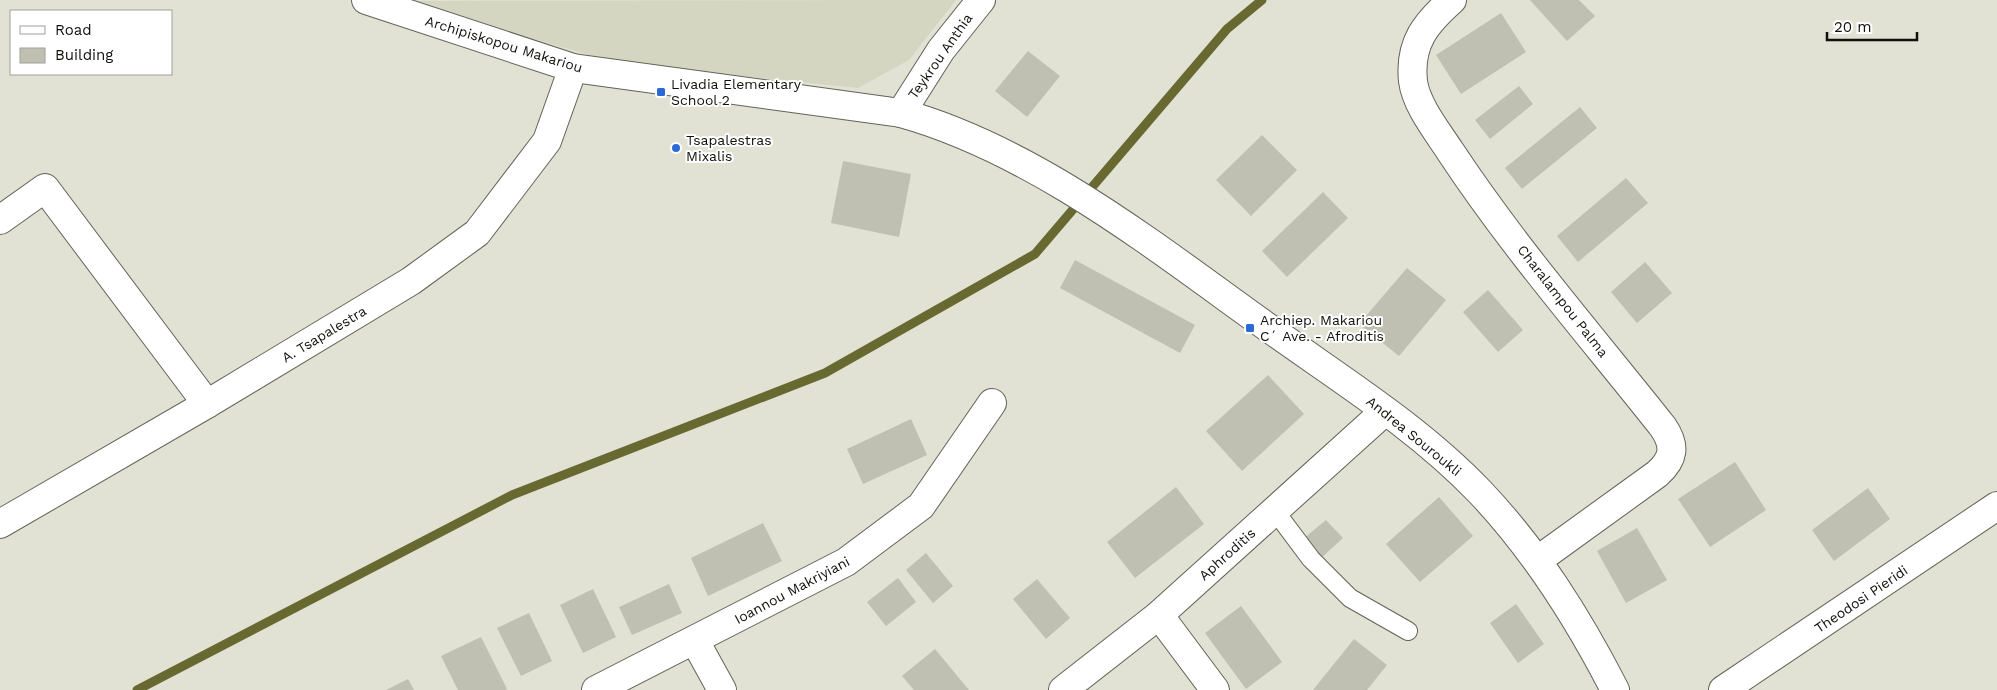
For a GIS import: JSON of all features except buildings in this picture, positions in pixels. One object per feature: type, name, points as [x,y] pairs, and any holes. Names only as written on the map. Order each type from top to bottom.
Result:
[{"type":"street","name":"Archipiskopou Makariou","points":[[366,0],[573,68],[901,113],[950,129],[1011,158],[1071,192],[1149,243]]},
{"type":"street","name":"Teykrou Anthia","points":[[901,113],[941,50],[981,0]]},
{"type":"street","name":"Charalampou Palma","points":[[1452,0],[1425,27],[1414,54],[1413,83],[1420,100],[1446,145],[1487,205],[1663,427],[1672,445],[1672,455],[1666,466],[1657,474],[1538,560]]},
{"type":"street","name":"A. Tsapalestra","points":[[0,524],[207,404],[411,281],[477,233],[547,141],[573,68]]},
{"type":"street","points":[[0,220],[44,188],[207,404]]},
{"type":"street","name":"Andrea Souroukli","points":[[1149,243],[1385,411],[1468,480],[1538,560],[1569,608],[1615,690]]},
{"type":"street","name":"Ioannou Makriyiani","points":[[596,690],[695,641],[846,562],[921,506],[992,403]]},
{"type":"street","name":"Aphroditis","points":[[1063,690],[1159,615],[1385,411]]},
{"type":"street","name":"Theodosi Pieridi","points":[[1723,690],[1997,506]]},
{"type":"street","points":[[1159,615],[1215,690]]},
{"type":"street","points":[[695,641],[722,690]]},
{"type":"lane","points":[[1275,511],[1311,559],[1350,598],[1408,631]]},
{"type":"shaded area","points":[[956,0],[909,60],[858,88],[621,64],[400,1]]},
{"type":"waterway","points":[[137,690],[512,495],[825,373],[1035,254],[1227,29],[1262,0]]},
{"type":"place","name":"Livadia Elementary School 2","points":[[661,92]]},
{"type":"place","name":"Tsapalestras Mixalis","points":[[676,148]]},
{"type":"place","name":"Archiep. Makariou C´ Ave. - Afroditis","points":[[1250,328]]}]
